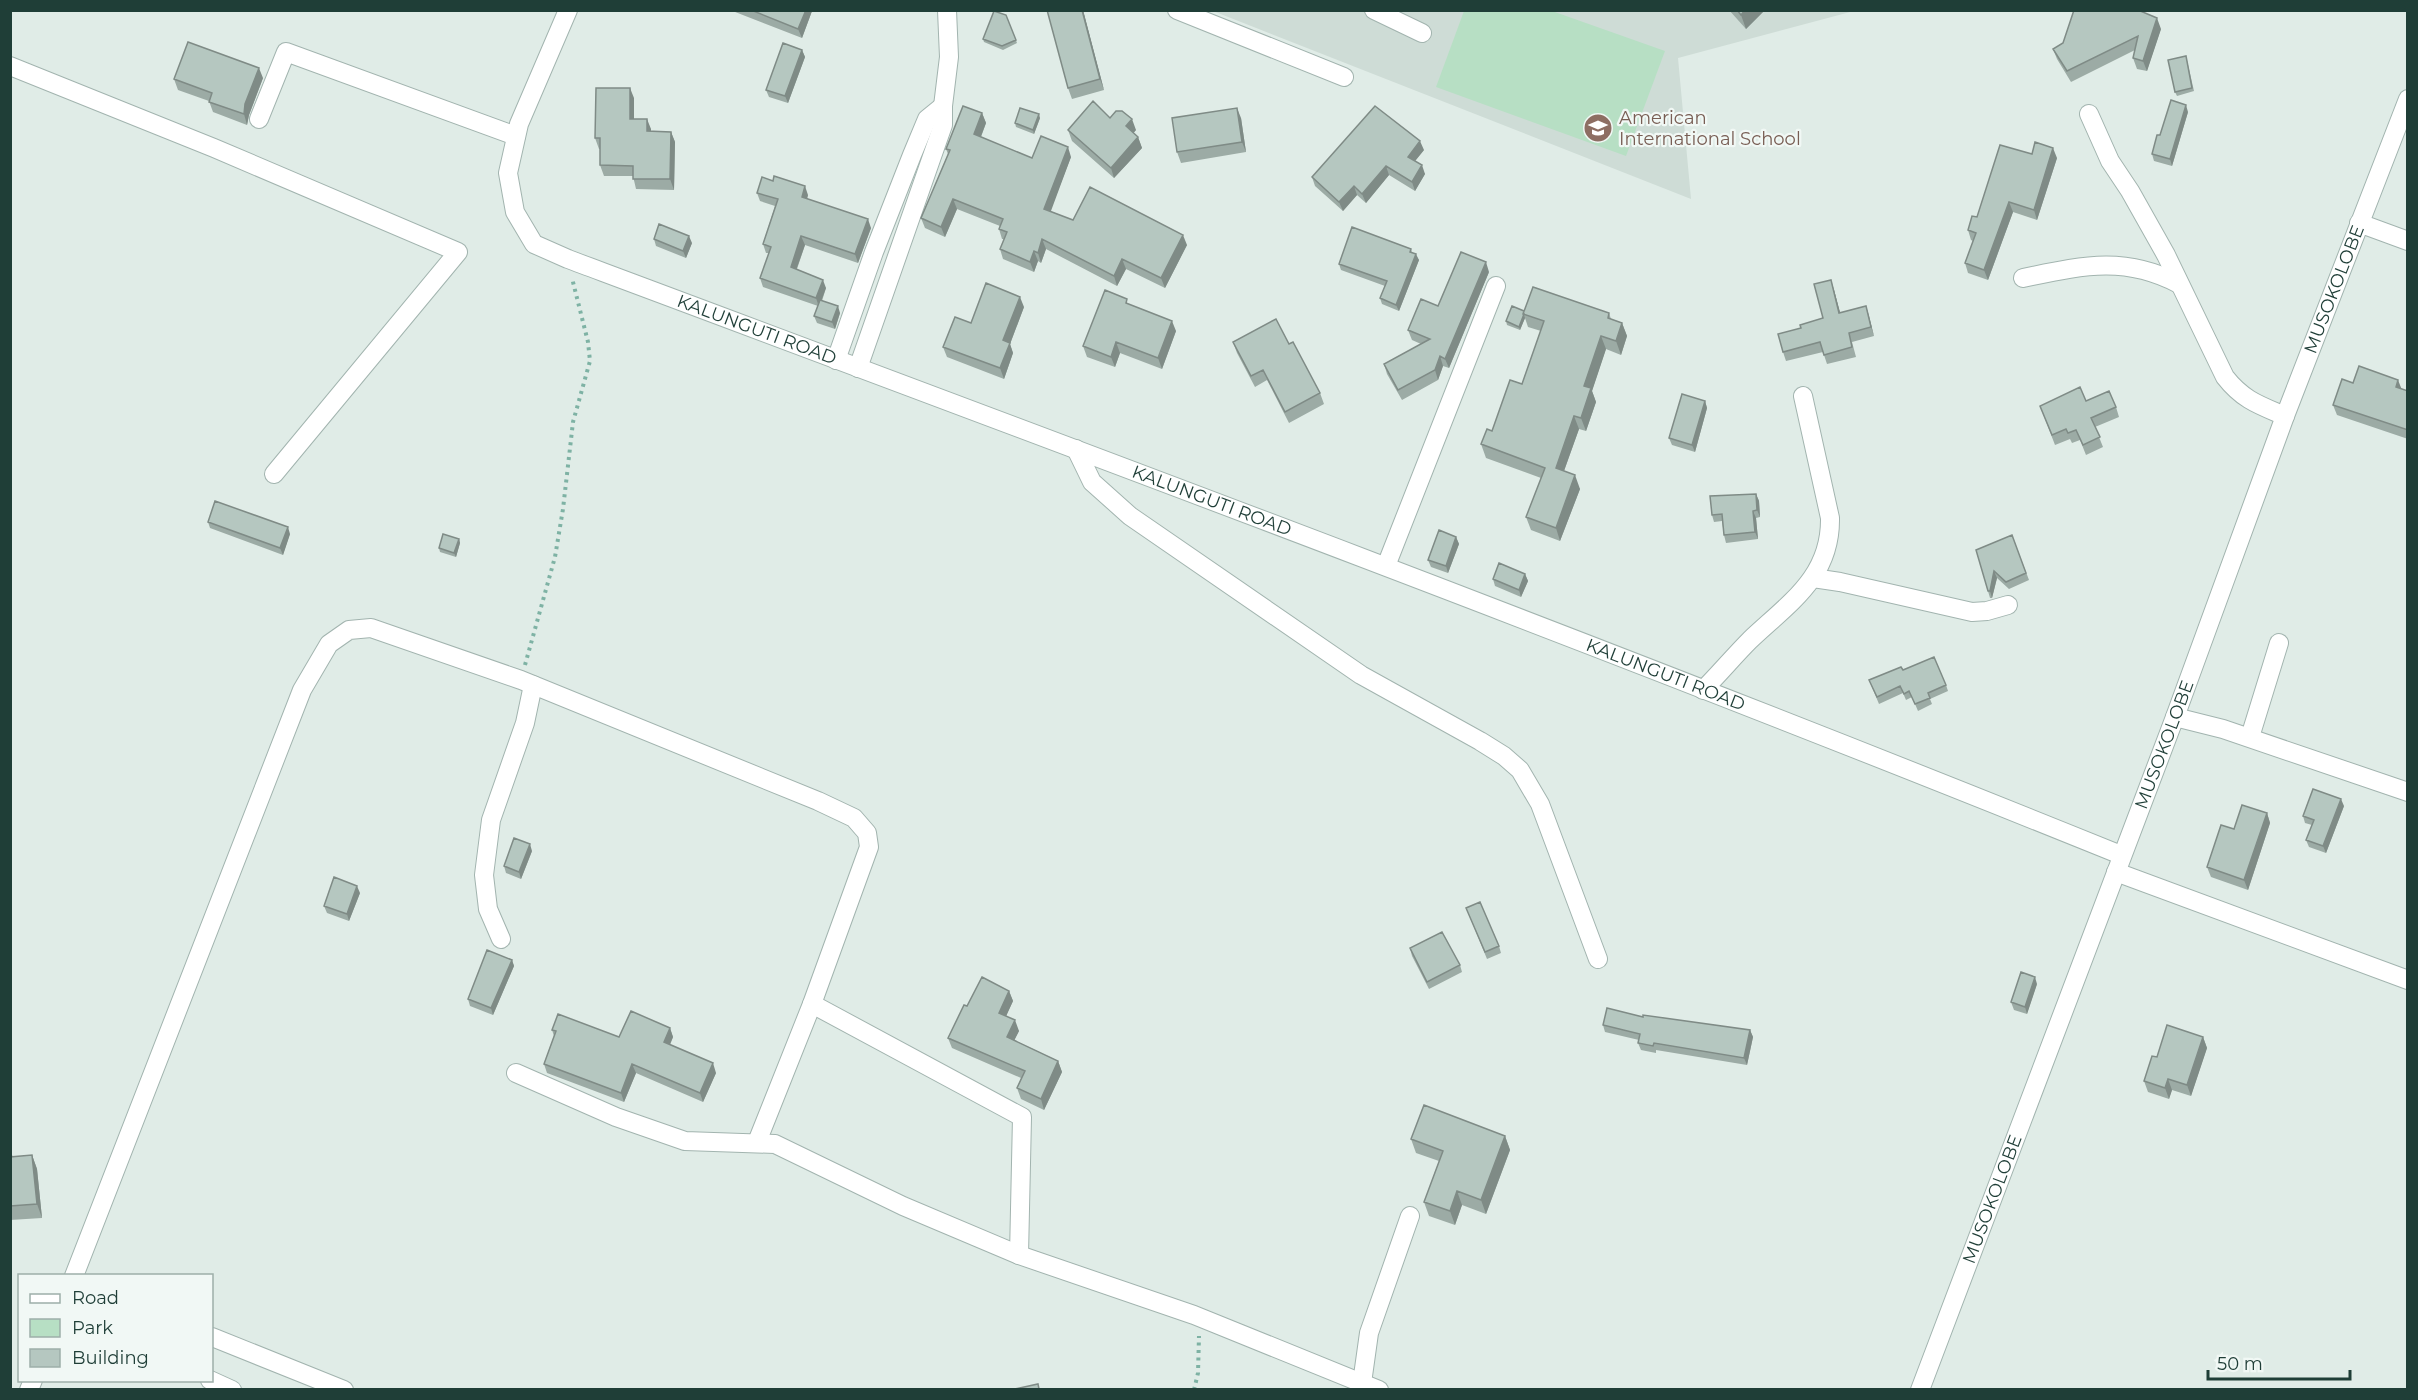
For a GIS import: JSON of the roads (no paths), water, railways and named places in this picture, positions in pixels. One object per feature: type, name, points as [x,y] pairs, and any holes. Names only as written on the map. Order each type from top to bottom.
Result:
[{"type":"street","name":"KALUNGUTI ROAD","points":[[568,10],[516,136],[508,173],[515,212],[534,244],[568,259],[1386,566],[1937,781],[2118,864],[2408,980]]},
{"type":"street","points":[[858,368],[943,125],[949,57],[947,10]]},
{"type":"street","points":[[1177,10],[1344,77]]},
{"type":"street","points":[[1374,10],[1422,33]]},
{"type":"street","points":[[259,119],[286,52],[516,136]]},
{"type":"street","points":[[10,66],[213,148],[459,252],[274,474]]},
{"type":"street","name":"MUSOKOLOBE","points":[[1920,1389],[2175,717],[2285,416],[2408,99]]},
{"type":"street","points":[[836,360],[874,252],[927,119],[943,106]]},
{"type":"street","points":[[2090,114],[2110,161],[2130,191],[2180,284],[2225,377],[2236,391],[2253,403],[2285,416]]},
{"type":"street","points":[[2359,223],[2408,241]]},
{"type":"street","points":[[2023,278],[2084,265],[2125,266],[2156,272],[2180,284]]},
{"type":"street","points":[[1386,566],[1496,286]]},
{"type":"street","points":[[1704,690],[1750,640],[1813,578],[1831,539],[1830,518],[1803,396]]},
{"type":"street","points":[[1076,449],[1092,482],[1130,516],[1361,675],[1480,741],[1504,756],[1520,770],[1540,804],[1598,959]]},
{"type":"street","points":[[1813,578],[1972,612],[1987,611],[2008,605]]},
{"type":"street","points":[[74,1274],[302,690],[329,644],[349,630],[371,628],[527,682],[819,801],[854,818],[867,832],[869,847],[812,1004],[757,1142]]},
{"type":"street","points":[[2250,738],[2279,643]]},
{"type":"street","points":[[501,939],[488,909],[484,875],[491,820],[525,723],[527,682]]},
{"type":"street","points":[[2175,717],[2223,729],[2408,792]]},
{"type":"street","points":[[812,1004],[1022,1117],[1019,1254]]},
{"type":"street","points":[[516,1073],[616,1117],[685,1141],[775,1144],[903,1206],[1019,1254],[1194,1314],[1379,1389]]},
{"type":"street","points":[[1362,1383],[1369,1333],[1410,1216]]},
{"type":"street","points":[[213,1337],[344,1389]]},
{"type":"street","points":[[213,1381],[232,1389]]},
{"type":"place","name":"American International School","points":[[1598,128]]}]
